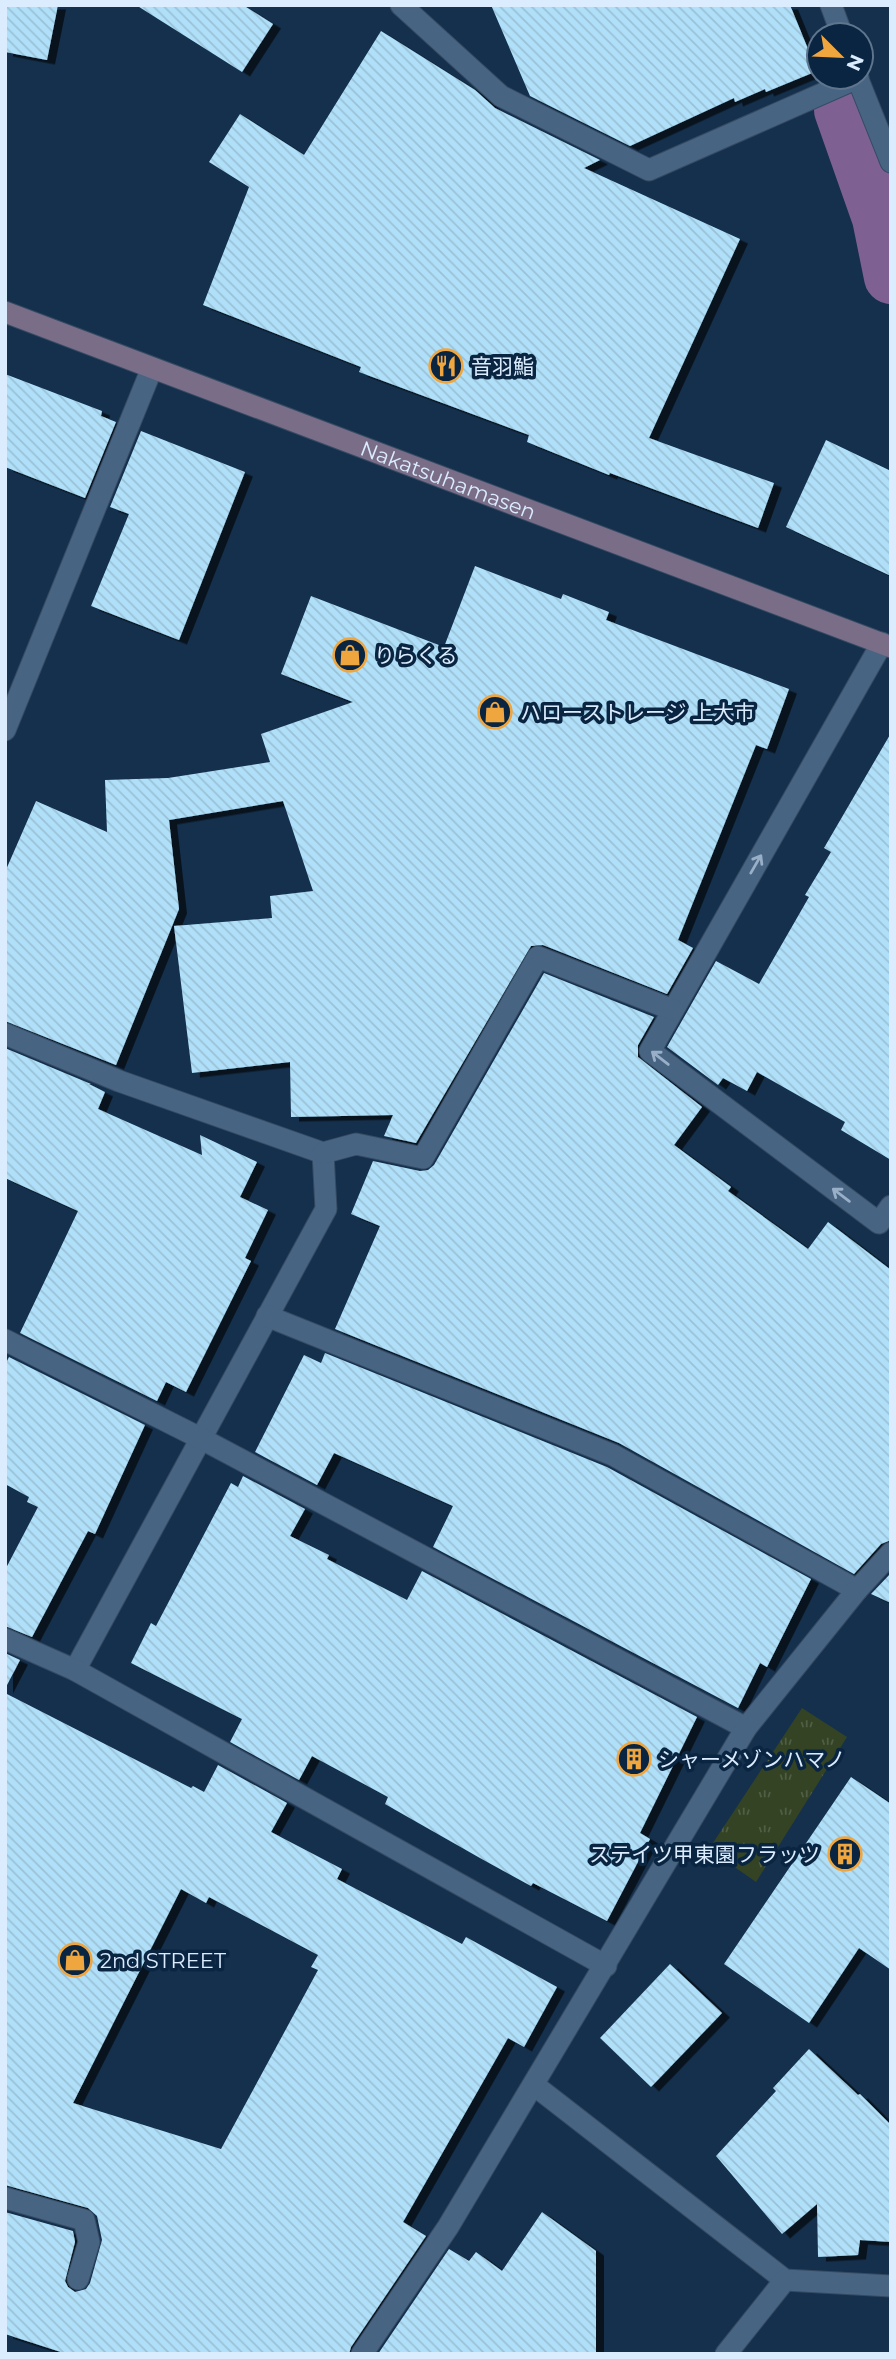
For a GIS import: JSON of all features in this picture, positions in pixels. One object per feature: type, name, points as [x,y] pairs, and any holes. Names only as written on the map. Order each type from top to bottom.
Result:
[{"type":"street","points":[[401,5],[501,96],[649,170],[828,91]]},
{"type":"street","points":[[862,91],[891,162]]},
{"type":"street","name":"Nakatsuhamasen","points":[[5,313],[887,645]]},
{"type":"street","points":[[5,730],[152,368]]},
{"type":"street","points":[[887,645],[650,1051],[879,1223],[891,1206]]},
{"type":"street","points":[[5,1034],[118,1081],[323,1153],[356,1144],[423,1158],[538,957],[673,1010]]},
{"type":"street","points":[[75,1670],[326,1209],[323,1153]]},
{"type":"street","points":[[268,1316],[613,1455],[856,1590]]},
{"type":"street","points":[[5,1339],[200,1438],[746,1728]]},
{"type":"street","points":[[362,2354],[448,2227],[746,1728],[856,1590],[891,1553]]},
{"type":"street","points":[[5,1639],[75,1670],[606,1966]]},
{"type":"street","points":[[534,2085],[785,2280],[891,2286]]},
{"type":"street","points":[[5,2198],[83,2220],[89,2242],[78,2278]]},
{"type":"street","points":[[726,2354],[785,2280]]},
{"type":"green space","points":[[802,1708],[847,1737],[756,1882],[709,1849]]},
{"type":"building","points":[[5,5],[58,5],[47,60],[5,52]]},
{"type":"building","points":[[136,5],[243,5],[273,24],[242,72]]},
{"type":"building","points":[[491,5],[790,5],[805,42],[805,76],[735,102],[734,98],[630,146],[530,96]]},
{"type":"building","points":[[381,31],[475,90],[495,108],[600,160],[584,168],[740,239],[649,438],[774,483],[758,528],[610,473],[609,475],[527,442],[529,435],[359,372],[361,367],[203,305],[249,187],[209,162],[240,114],[304,155]]},
{"type":"building","points":[[5,374],[102,411],[101,416],[116,422],[85,498],[5,467]]},
{"type":"building","points":[[141,431],[245,472],[179,640],[91,606],[129,514],[110,507]]},
{"type":"building","points":[[826,440],[891,471],[891,576],[786,527]]},
{"type":"building","points":[[475,566],[561,599],[563,594],[609,612],[606,620],[789,689],[767,749],[756,745],[678,940],[693,948],[667,994],[543,945],[531,946],[416,1143],[384,1136],[393,1115],[291,1117],[290,1062],[192,1073],[174,926],[272,918],[270,896],[313,891],[283,801],[169,820],[179,909],[116,1065],[5,1021],[5,872],[36,801],[107,832],[105,780],[168,778],[270,762],[261,734],[353,702],[281,674],[311,596],[444,647]]},
{"type":"building","points":[[891,733],[891,1160],[841,1130],[845,1122],[757,1072],[747,1091],[723,1078],[718,1085],[667,1047],[716,961],[759,984],[809,897],[805,895],[831,852],[824,848]]},
{"type":"building","points":[[544,973],[654,1017],[638,1045],[638,1057],[702,1107],[674,1145],[731,1187],[728,1191],[808,1249],[828,1222],[891,1270],[891,1540],[881,1544],[854,1574],[619,1443],[335,1329],[380,1226],[351,1214],[373,1161],[420,1171],[428,1170],[434,1165]]},
{"type":"building","points":[[5,1048],[105,1092],[98,1109],[202,1155],[200,1135],[257,1162],[240,1197],[268,1210],[245,1258],[251,1261],[186,1392],[166,1382],[157,1401],[20,1333],[78,1211],[5,1178]]},
{"type":"building","points":[[325,1353],[607,1467],[811,1579],[767,1667],[760,1663],[738,1708],[433,1547],[453,1506],[334,1453],[317,1485],[255,1452],[304,1355],[321,1363]]},
{"type":"building","points":[[9,1357],[145,1425],[95,1534],[88,1531],[32,1637],[5,1626],[5,1570],[38,1507],[27,1502],[29,1497],[5,1484],[5,1365]]},
{"type":"building","points":[[243,1476],[305,1509],[290,1536],[329,1555],[327,1559],[407,1600],[422,1571],[697,1717],[640,1833],[650,1839],[607,1921],[533,1883],[531,1886],[480,1858],[385,1804],[388,1797],[312,1756],[299,1780],[230,1742],[242,1719],[131,1663],[151,1623],[156,1626],[231,1483],[238,1487]]},
{"type":"building","points":[[891,1573],[891,1603],[871,1594]]},
{"type":"building","points":[[5,1653],[20,1660],[5,1689]]},
{"type":"building","points":[[5,1693],[191,1788],[193,1786],[204,1792],[218,1765],[287,1803],[271,1832],[342,1869],[337,1879],[462,1944],[466,1937],[557,1987],[524,2047],[508,2038],[403,2222],[426,2236],[351,2347],[349,2354],[67,2354],[5,2334],[5,2212],[73,2231],[75,2242],[65,2281],[75,2292],[86,2289],[90,2283],[102,2240],[97,2216],[88,2208],[5,2185]],"holes":[[[181,1889],[206,1903],[209,1897],[318,1955],[311,1967],[318,1970],[221,2149],[73,2103]]]},
{"type":"building","name":"ステイツ甲東園フラッツ","points":[[851,1777],[891,1804],[891,1970],[859,1948],[809,2023],[724,1964]]},
{"type":"building","points":[[670,1964],[722,2013],[651,2087],[600,2038]]},
{"type":"building","points":[[809,2049],[891,2125],[891,2242],[860,2240],[858,2255],[818,2257],[817,2204],[782,2234],[716,2156],[776,2091],[773,2088]]},
{"type":"building","points":[[542,2212],[596,2251],[596,2354],[378,2354],[449,2249],[469,2261],[476,2252],[502,2271]]},
{"type":"waterway","points":[[841,110],[879,218],[891,277]]},
{"type":"place","name":"音羽鮨","points":[[446,366]]},
{"type":"place","name":"りらくる","points":[[350,655]]},
{"type":"place","name":"ハローストレージ 上大市","points":[[495,712]]},
{"type":"place","name":"シャーメゾンハマノ","points":[[634,1759]]},
{"type":"place","name":"ステイツ甲東園フラッツ","points":[[845,1854]]},
{"type":"place","name":"2nd STREET","points":[[75,1960]]}]
